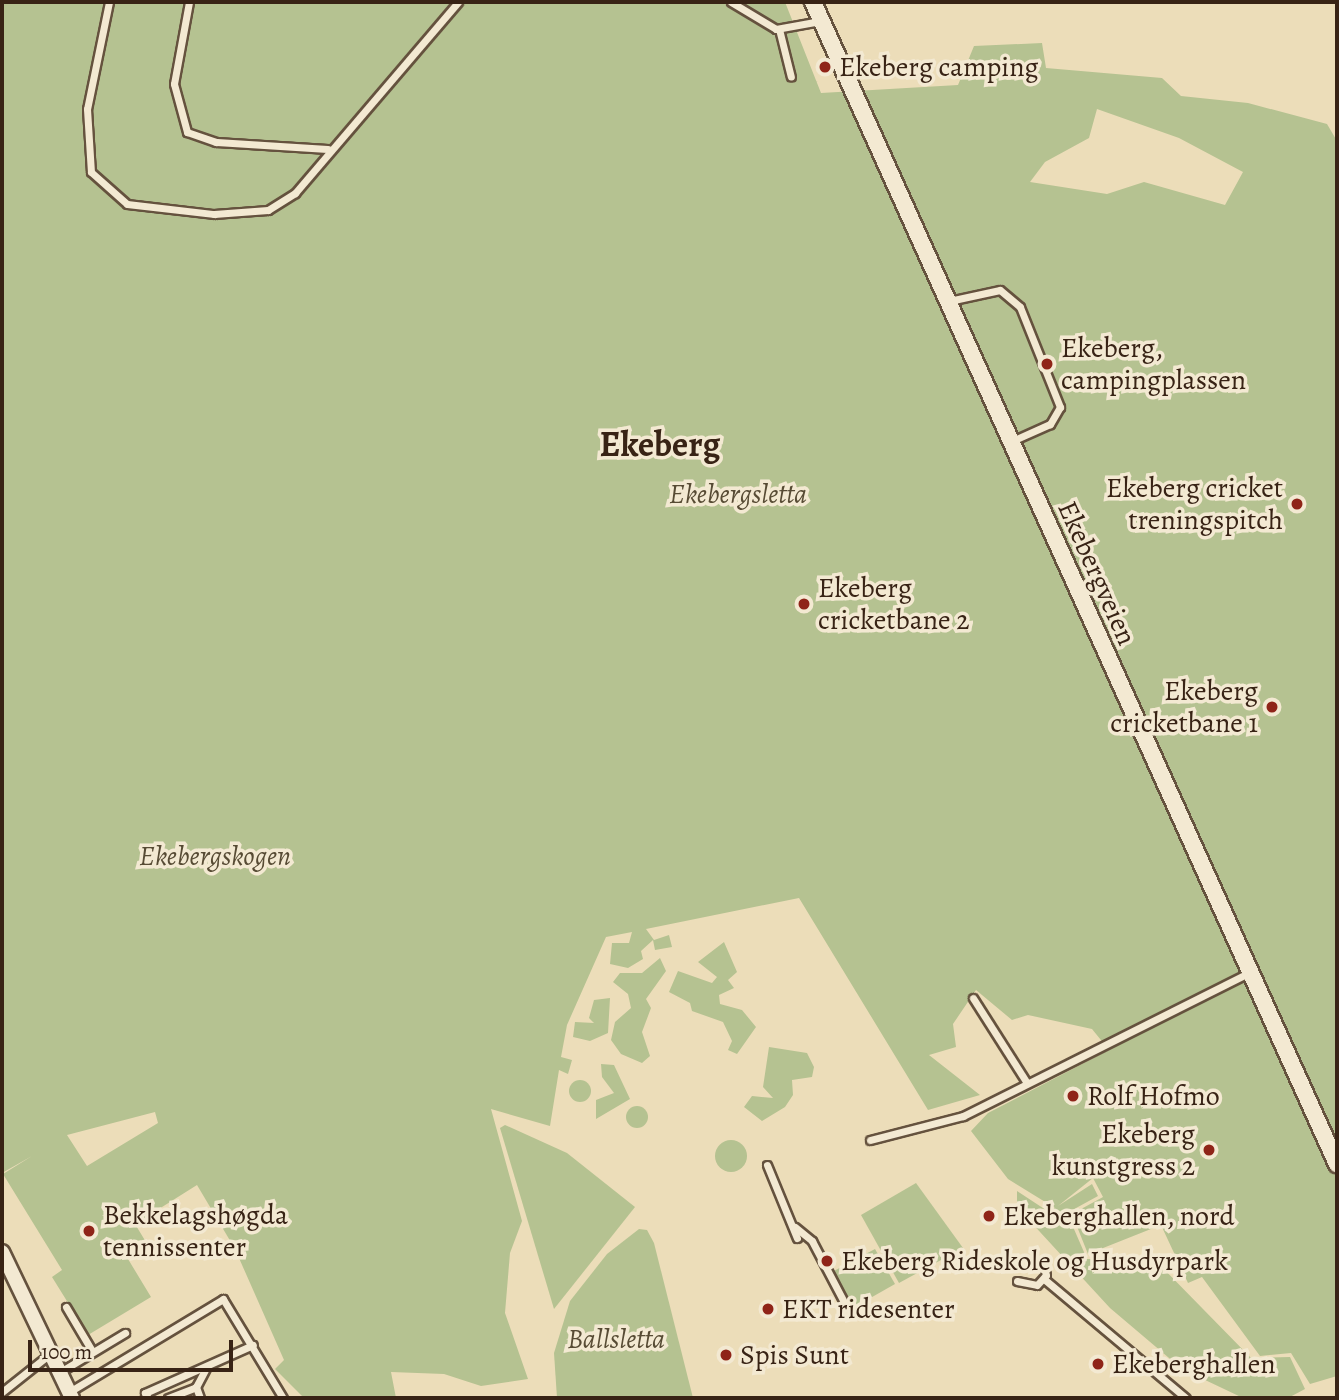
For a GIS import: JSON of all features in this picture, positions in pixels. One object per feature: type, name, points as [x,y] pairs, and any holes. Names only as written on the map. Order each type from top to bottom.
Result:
[{"type":"street","name":"Ekebergveien","points":[[813,2],[945,303],[1337,1164]]},
{"type":"street","points":[[2,1252],[70,1395]]},
{"type":"lane","points":[[108,2],[85,149],[91,172],[106,191],[156,211],[268,210],[295,193],[328,149],[458,2]]},
{"type":"lane","points":[[189,2],[174,84],[187,132],[216,142],[328,149]]},
{"type":"lane","points":[[730,2],[779,29],[820,21]]},
{"type":"lane","points":[[779,29],[791,77]]},
{"type":"lane","points":[[945,303],[992,289],[1013,297],[1020,307],[1060,407],[1050,424],[1009,442]]},
{"type":"lane","points":[[870,1140],[963,1116],[1251,972]]},
{"type":"lane","points":[[973,998],[1027,1083]]},
{"type":"lane","points":[[767,1165],[774,1195],[794,1227],[812,1241],[843,1300]]},
{"type":"lane","points":[[794,1227],[796,1238]]},
{"type":"lane","points":[[1043,1262],[1044,1279],[1186,1398]]},
{"type":"lane","points":[[1017,1281],[1031,1287],[1044,1279]]},
{"type":"lane","points":[[70,1395],[223,1299],[283,1398]]},
{"type":"lane","points":[[66,1307],[92,1352]]},
{"type":"lane","points":[[59,1372],[125,1333]]},
{"type":"lane","points":[[148,1398],[145,1393],[253,1346]]},
{"type":"lane","points":[[2,1391],[50,1354]]},
{"type":"lane","points":[[169,1398],[196,1387],[207,1368]]},
{"type":"lane","points":[[196,1387],[200,1398]]},
{"type":"green space","name":"Ekebergsletta","points":[[2,2],[785,2],[821,93],[958,85],[974,46],[1042,43],[1046,68],[1162,78],[1181,96],[1248,103],[1327,124],[1337,141],[1337,1376],[1310,1384],[1291,1353],[1260,1356],[1202,1277],[1188,1283],[1161,1225],[1088,1254],[1072,1214],[1103,1197],[1093,1178],[1058,1206],[1092,1184],[1098,1196],[1067,1213],[1087,1259],[1155,1260],[1251,1358],[1290,1357],[1305,1389],[1288,1398],[1243,1398],[1182,1369],[1110,1308],[1017,1207],[1017,1191],[1049,1212],[1055,1208],[1008,1179],[971,1131],[988,1113],[1109,1050],[1092,1029],[1028,1015],[1012,1020],[976,990],[953,1024],[956,1047],[929,1055],[980,1095],[928,1110],[799,898],[646,929],[654,940],[669,935],[672,947],[655,950],[653,940],[641,951],[643,959],[628,968],[610,964],[612,943],[629,943],[632,932],[606,937],[567,1025],[561,1057],[572,1060],[568,1074],[559,1070],[550,1126],[491,1109],[522,1221],[510,1253],[505,1313],[528,1379],[481,1386],[444,1374],[391,1372],[396,1398],[304,1398],[275,1369],[284,1360],[235,1249],[197,1185],[135,1224],[149,1247],[128,1259],[151,1297],[88,1335],[52,1277],[62,1270],[3,1174],[32,1156],[2,1173]],"holes":[[[1097,109],[1179,138],[1243,172],[1225,205],[1144,182],[1107,194],[1030,182],[1045,162],[1089,138]],[[155,1112],[158,1123],[87,1166],[67,1135]]]},
{"type":"green space","points":[[724,942],[737,972],[728,980],[734,988],[719,995],[720,1004],[742,1010],[756,1027],[737,1054],[728,1050],[732,1041],[723,1022],[692,1011],[690,1003],[669,992],[678,971],[712,983],[717,977],[698,962]]},
{"type":"green space","points":[[660,958],[666,971],[646,999],[651,1008],[642,1032],[650,1056],[642,1063],[621,1054],[611,1040],[615,1022],[631,1008],[628,994],[613,982],[620,973],[642,973]]},
{"type":"green space","points":[[610,998],[608,1033],[590,1041],[573,1037],[575,1022],[594,1023],[589,1018],[594,1000]]},
{"type":"green space","points":[[769,1047],[807,1053],[814,1067],[812,1077],[792,1080],[793,1095],[785,1107],[762,1121],[744,1107],[752,1096],[773,1098],[763,1087]]},
{"type":"green space","points":[[601,1064],[614,1065],[630,1099],[596,1119],[596,1100],[614,1093],[602,1077]]},
{"type":"green space","points":[[580,1080],[590,1087],[591,1091],[584,1101],[580,1102],[570,1095],[569,1091],[576,1081]]},
{"type":"green space","points":[[637,1106],[645,1109],[648,1117],[645,1125],[637,1128],[629,1125],[626,1117],[629,1109]]},
{"type":"green space","name":"Ballsletta","points":[[505,1125],[567,1153],[635,1207],[554,1309],[500,1128]]},
{"type":"green space","points":[[731,1140],[742,1145],[747,1156],[742,1167],[731,1172],[720,1167],[715,1156],[720,1145]]},
{"type":"green space","points":[[916,1183],[963,1248],[899,1283],[861,1215]]},
{"type":"green space","name":"Ballsletta","points":[[639,1229],[647,1230],[654,1243],[693,1398],[557,1398],[554,1353],[570,1301],[607,1254]]},
{"type":"green space","points":[[875,1249],[895,1284],[851,1309],[832,1272]]},
{"type":"place","name":"Ekeberg camping","points":[[825,67]]},
{"type":"place","name":"Ekeberg, campingplassen","points":[[1047,364]]},
{"type":"place","name":"Ekeberg cricket treningspitch","points":[[1297,504]]},
{"type":"place","name":"Ekeberg cricketbane 2","points":[[804,604]]},
{"type":"place","name":"Ekeberg cricketbane 1","points":[[1272,707]]},
{"type":"place","name":"Rolf Hofmo","points":[[1073,1096]]},
{"type":"place","name":"Ekeberg kunstgress 2","points":[[1209,1150]]},
{"type":"place","name":"Ekeberghallen, nord","points":[[989,1216]]},
{"type":"place","name":"Bekkelagshøgda tennissenter","points":[[89,1231]]},
{"type":"place","name":"Ekeberg Rideskole og Husdyrpark","points":[[827,1261]]},
{"type":"place","name":"EKT ridesenter","points":[[768,1309]]},
{"type":"place","name":"Spis Sunt","points":[[726,1355]]},
{"type":"place","name":"Ekeberghallen","points":[[1098,1364]]},
{"type":"district","name":"Ekeberg","points":[[660,444]]},
{"type":"park label","name":"Ekebergskogen","points":[[215,856]]}]
